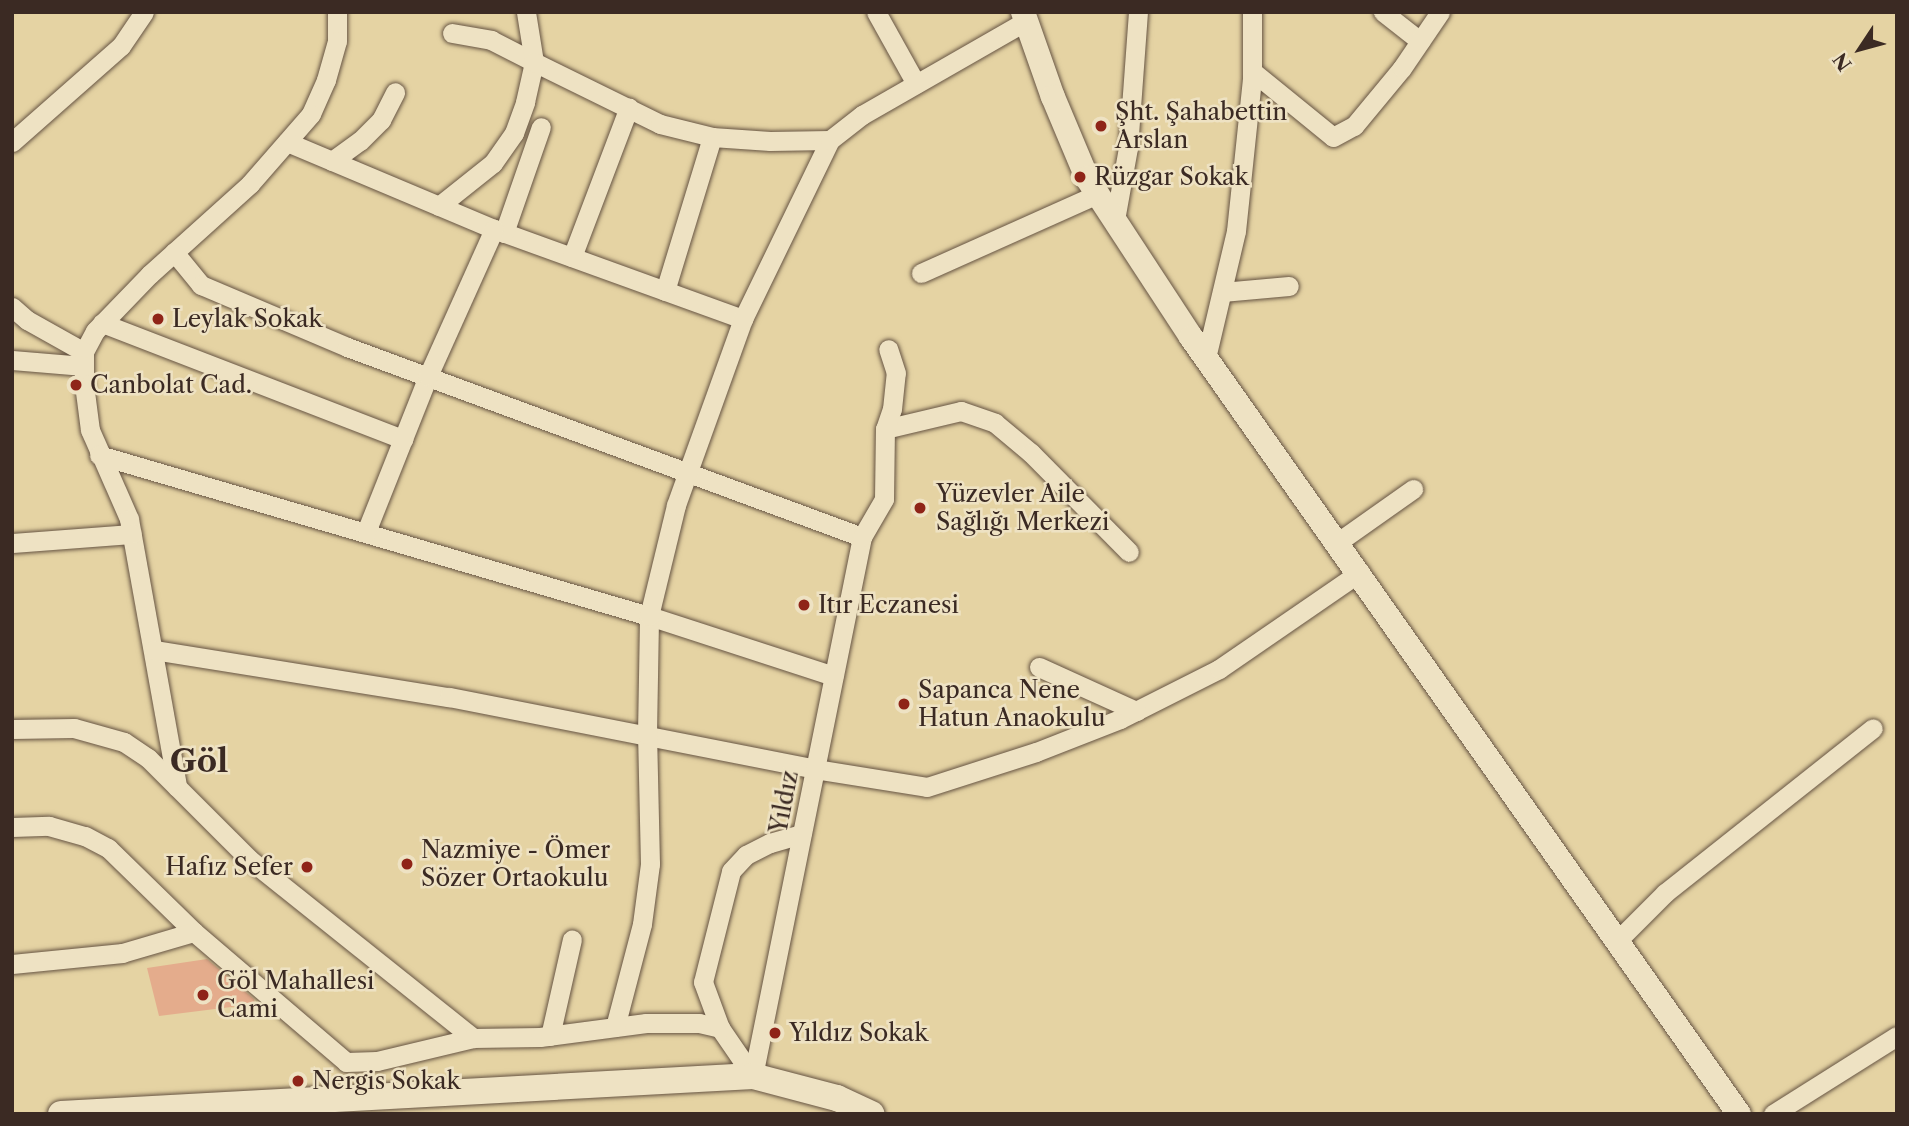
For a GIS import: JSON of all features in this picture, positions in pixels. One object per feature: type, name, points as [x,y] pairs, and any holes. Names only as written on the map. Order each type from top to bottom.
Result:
[{"type":"main road","points":[[61,1114],[753,1076],[837,1098],[872,1114]]},
{"type":"street","points":[[12,142],[121,46],[144,12]]},
{"type":"street","points":[[177,787],[129,519],[90,430],[84,359],[102,323],[174,252],[250,184],[311,114],[326,79],[337,41],[338,12]]},
{"type":"street","points":[[439,206],[493,163],[514,133],[526,102],[534,62],[526,12]]},
{"type":"street","points":[[876,12],[916,84]]},
{"type":"street","points":[[1115,220],[1128,148],[1138,12]]},
{"type":"street","points":[[1206,358],[1236,231],[1252,71],[1252,12]]},
{"type":"street","points":[[1382,12],[1420,41]]},
{"type":"street","points":[[1252,71],[1333,137],[1354,126],[1440,12]]},
{"type":"street","points":[[615,1027],[642,924],[650,864],[646,734],[649,616],[676,505],[743,318],[830,140],[863,115],[1025,17],[1053,97],[1087,178],[1206,358],[1360,572],[1739,1114]]},
{"type":"street","points":[[452,33],[491,40],[660,124],[712,137],[770,141],[830,140]]},
{"type":"street","points":[[332,161],[360,141],[381,120],[395,92]]},
{"type":"street","points":[[572,257],[629,107]]},
{"type":"street","points":[[366,532],[428,376],[499,231],[541,127]]},
{"type":"street","points":[[665,291],[712,137]]},
{"type":"street","points":[[287,142],[499,231],[743,318]]},
{"type":"street","points":[[921,273],[1098,194]]},
{"type":"street","points":[[174,252],[201,285],[347,347],[862,537]]},
{"type":"street","points":[[1222,292],[1289,286]]},
{"type":"street","points":[[12,307],[84,359]]},
{"type":"street","points":[[102,323],[403,439]]},
{"type":"street","name":"Yıldız","points":[[753,1076],[862,537],[884,499],[885,429],[892,409],[896,373],[888,349]]},
{"type":"street","points":[[12,360],[84,359]]},
{"type":"street","points":[[885,429],[961,411],[995,423],[1031,453],[1129,552]]},
{"type":"street","points":[[99,455],[649,616],[834,676]]},
{"type":"street","points":[[1338,542],[1413,489]]},
{"type":"street","points":[[12,543],[132,534]]},
{"type":"street","points":[[154,650],[449,697],[816,769],[927,787],[1036,752],[1136,711],[1219,668],[1360,572]]},
{"type":"street","points":[[1039,667],[1136,711]]},
{"type":"street","points":[[12,729],[74,728],[124,742],[148,758],[249,859],[473,1038]]},
{"type":"street","points":[[1617,941],[1665,894],[1873,728]]},
{"type":"street","points":[[12,827],[49,826],[85,836],[108,848],[194,932],[346,1062],[377,1061],[473,1038],[550,1036],[615,1027],[686,1023],[720,1028]]},
{"type":"street","points":[[753,1076],[720,1028],[703,982],[731,872],[746,855],[770,843],[802,834]]},
{"type":"street","points":[[12,964],[122,953],[194,932]]},
{"type":"street","points":[[550,1036],[572,939]]},
{"type":"street","points":[[1776,1113],[1897,1036]]},
{"type":"building","name":"Göl Mahallesi Cami","points":[[207,959],[254,999],[255,1004],[159,1016],[147,968]]},
{"type":"place","name":"Şht. Şahabettin Arslan","points":[[1101,126]]},
{"type":"place","name":"Rüzgar Sokak","points":[[1080,177]]},
{"type":"place","name":"Leylak Sokak","points":[[158,319]]},
{"type":"place","name":"Canbolat Cad.","points":[[76,385]]},
{"type":"place","name":"Yüzevler Aile Sağlığı Merkezi","points":[[920,508]]},
{"type":"place","name":"Itır Eczanesi","points":[[804,605]]},
{"type":"place","name":"Sapanca Nene Hatun Anaokulu","points":[[904,704]]},
{"type":"place","name":"Nazmiye - Ömer Sözer Ortaokulu","points":[[407,864]]},
{"type":"place","name":"Hafız Sefer","points":[[307,867]]},
{"type":"place","name":"Göl Mahallesi Cami","points":[[203,995]]},
{"type":"place","name":"Yıldız Sokak","points":[[775,1033]]},
{"type":"place","name":"Nergis Sokak","points":[[298,1081]]},
{"type":"district","name":"Göl","points":[[199,761]]}]
